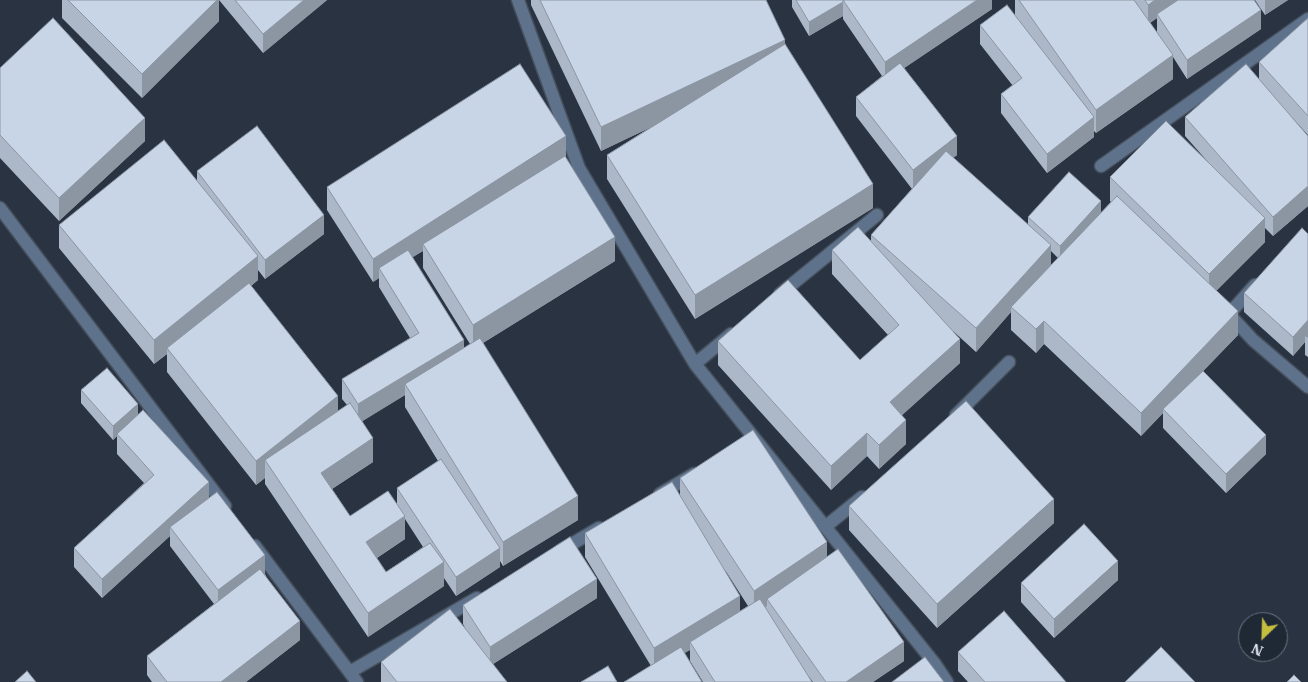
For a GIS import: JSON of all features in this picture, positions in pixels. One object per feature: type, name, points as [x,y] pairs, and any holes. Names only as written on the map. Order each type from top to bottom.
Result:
[{"type":"street","points":[[518,0],[579,168],[694,364],[750,441],[825,527],[931,666],[948,682]]},
{"type":"street","points":[[1101,166],[1308,19]]},
{"type":"street","points":[[0,208],[230,514]]},
{"type":"street","points":[[771,302],[877,215]]},
{"type":"street","points":[[1262,279],[1228,314],[1253,340],[1308,387]]},
{"type":"street","points":[[694,364],[740,327]]},
{"type":"street","points":[[950,422],[1009,362]]},
{"type":"street","points":[[651,498],[703,468]]},
{"type":"street","points":[[825,527],[870,490]]},
{"type":"street","points":[[548,558],[608,523]]},
{"type":"street","points":[[248,537],[353,677],[488,592]]},
{"type":"building","points":[[68,0],[217,0],[142,74]]},
{"type":"building","points":[[235,0],[304,0],[263,34]]},
{"type":"building","points":[[540,0],[766,0],[785,40],[601,127]]},
{"type":"building","points":[[796,0],[844,0],[809,22]]},
{"type":"building","points":[[843,0],[977,0],[885,62]]},
{"type":"building","points":[[1019,0],[1134,0],[1173,55],[1096,110]]},
{"type":"building","points":[[1145,0],[1155,0],[1148,5]]},
{"type":"building","points":[[1178,0],[1254,0],[1261,10],[1187,60],[1157,14]]},
{"type":"building","points":[[1007,5],[1094,117],[1047,154],[1001,94],[1022,78],[980,25]]},
{"type":"building","points":[[53,18],[145,118],[59,198],[0,135],[0,68]]},
{"type":"building","points":[[1308,18],[1308,116],[1259,62]]},
{"type":"building","points":[[785,44],[873,184],[695,295],[607,155]]},
{"type":"building","points":[[900,63],[957,136],[913,170],[856,97]]},
{"type":"building","points":[[520,64],[566,136],[373,259],[327,187]]},
{"type":"building","points":[[1246,64],[1308,136],[1308,186],[1273,217],[1185,117]]},
{"type":"building","points":[[1166,121],[1265,218],[1209,274],[1110,177]]},
{"type":"building","points":[[257,126],[324,215],[265,260],[197,171]]},
{"type":"building","points":[[164,140],[258,256],[154,340],[59,225]]},
{"type":"building","points":[[946,151],[1051,245],[976,328],[871,235]]},
{"type":"building","points":[[565,156],[615,237],[473,325],[423,244]]},
{"type":"building","points":[[1069,172],[1101,201],[1060,246],[1028,217]]},
{"type":"building","points":[[1117,196],[1238,311],[1141,413],[1044,321],[1036,329],[1011,307]]},
{"type":"building","points":[[858,227],[960,339],[890,402],[906,420],[879,445],[867,433],[831,466],[718,341],[788,280],[860,360],[899,325],[832,250]]},
{"type":"building","points":[[1302,228],[1308,234],[1308,320],[1293,337],[1244,293]]},
{"type":"building","points":[[408,250],[464,340],[358,404],[342,379],[419,333],[379,268]]},
{"type":"building","points":[[249,283],[338,396],[256,461],[167,348]]},
{"type":"building","points":[[480,338],[578,496],[503,542],[405,384]]},
{"type":"building","points":[[107,368],[138,404],[113,426],[81,390]]},
{"type":"building","points":[[1203,371],[1266,435],[1226,474],[1163,409]]},
{"type":"building","points":[[966,401],[1054,499],[937,604],[849,506]]},
{"type":"building","points":[[350,403],[373,438],[321,473],[350,516],[388,491],[405,516],[366,542],[386,572],[430,543],[444,562],[368,613],[265,460]]},
{"type":"building","points":[[143,410],[209,482],[102,579],[74,548],[154,475],[117,434]]},
{"type":"building","points":[[753,430],[827,542],[754,591],[680,478]]},
{"type":"building","points":[[441,459],[500,548],[456,577],[397,488]]},
{"type":"building","points":[[672,482],[740,596],[654,648],[585,533]]},
{"type":"building","points":[[217,492],[265,555],[218,590],[170,527]]},
{"type":"building","points":[[1084,524],[1118,561],[1054,619],[1021,583]]},
{"type":"building","points":[[570,537],[597,579],[490,647],[463,605]]},
{"type":"building","points":[[838,549],[904,642],[846,682],[826,682],[767,599]]},
{"type":"building","points":[[260,569],[300,621],[221,682],[167,682],[147,656]]},
{"type":"building","points":[[760,599],[812,682],[715,682],[690,642]]},
{"type":"building","points":[[450,609],[507,682],[397,682],[381,662]]},
{"type":"building","points":[[1004,611],[1066,682],[985,682],[958,652]]},
{"type":"building","points":[[681,647],[702,682],[624,682]]},
{"type":"building","points":[[1161,647],[1195,682],[1125,682]]},
{"type":"building","points":[[925,657],[944,682],[892,682]]},
{"type":"building","points":[[608,666],[617,682],[581,682]]},
{"type":"building","points":[[27,671],[36,682],[15,682]]},
{"type":"building","points":[[1294,675],[1301,682],[1287,682]]}]
